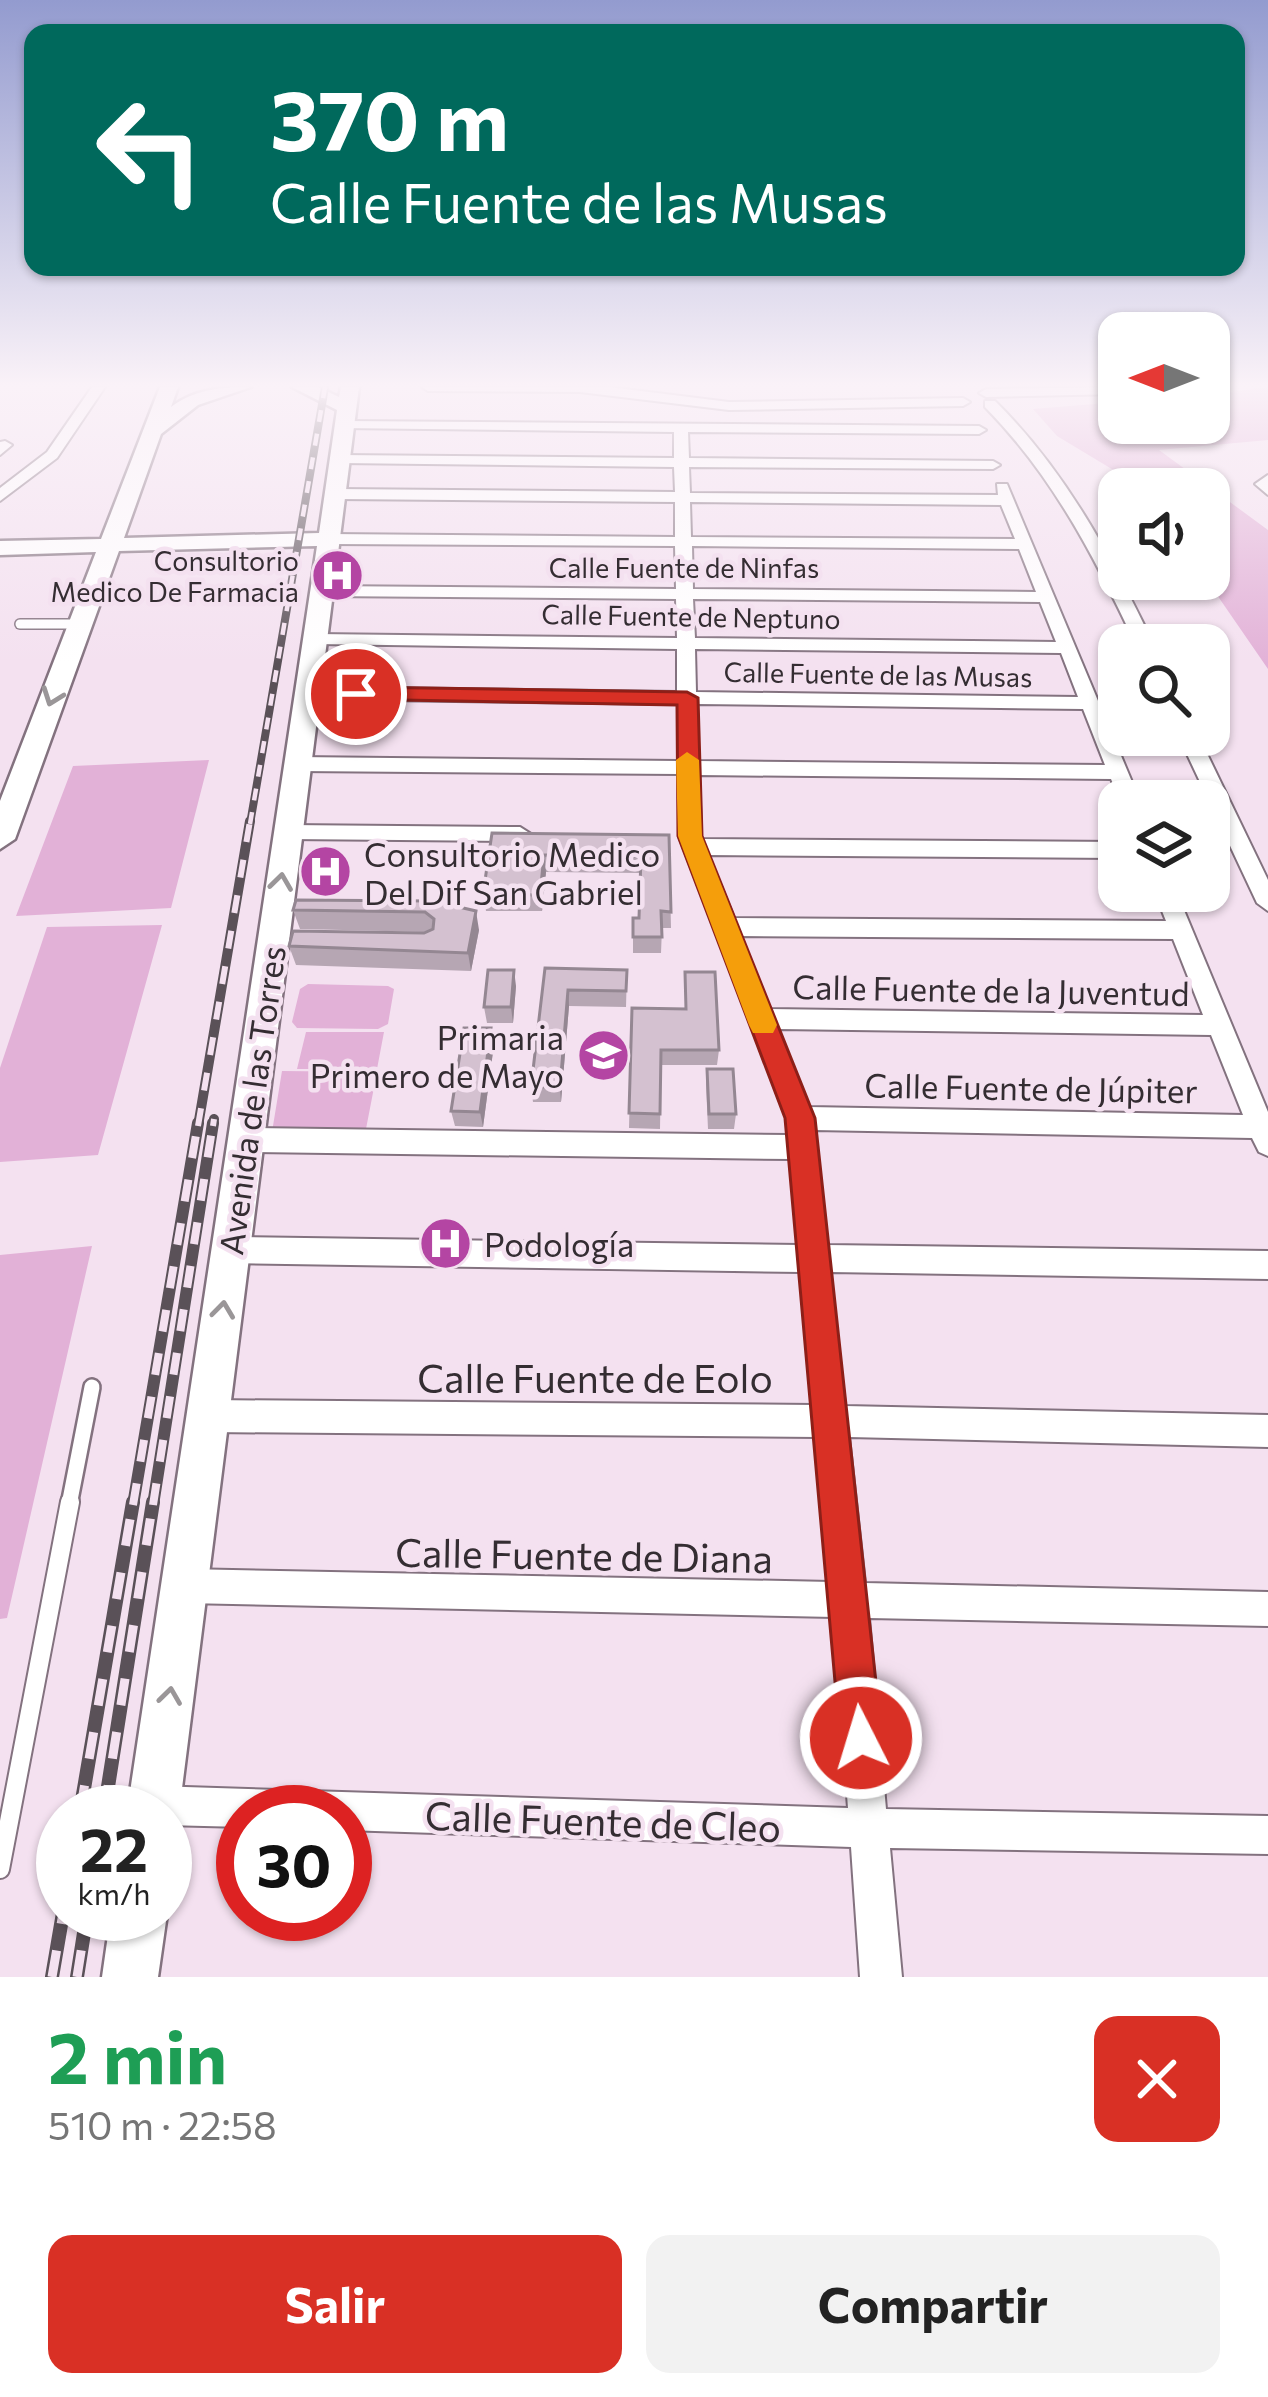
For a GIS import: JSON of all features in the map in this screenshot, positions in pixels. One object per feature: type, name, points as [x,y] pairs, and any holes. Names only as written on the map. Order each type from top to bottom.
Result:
[{"type":"main road","points":[[0,839],[9,790],[134,479]]},
{"type":"main road","name":"Avenida de las Torres","points":[[157,1785],[246,1140],[283,939],[288,832],[338,479]]},
{"type":"main road","points":[[0,548],[329,539]]},
{"type":"main road","points":[[130,1977],[135,1941]]},
{"type":"street","points":[[683,479],[684,840],[727,927],[802,1132],[850,1602],[881,1977]]},
{"type":"street","points":[[999,479],[1121,780]]},
{"type":"street","points":[[1050,479],[1087,531],[1134,624]]},
{"type":"street","points":[[0,480],[20,480]]},
{"type":"street","points":[[0,496],[20,480]]},
{"type":"street","points":[[337,494],[1007,500]]},
{"type":"street","points":[[329,539],[1025,544]]},
{"type":"street","name":"Calle Fuente de Ninfas","points":[[322,590],[1045,597]]},
{"type":"street","name":"Calle Fuente de Neptuno","points":[[316,639],[1066,648]]},
{"type":"street","name":"Calle Fuente de las Musas","points":[[308,693],[1088,703]]},
{"type":"street","points":[[1198,756],[1268,903]]},
{"type":"street","points":[[297,764],[1118,772]]},
{"type":"street","points":[[288,832],[535,834]]},
{"type":"street","points":[[684,840],[1098,850]]},
{"type":"street","points":[[1174,912],[1265,1136]]},
{"type":"street","points":[[727,927],[1180,930]]},
{"type":"street","name":"Calle Fuente de la Juventud","points":[[760,1019],[1220,1025]]},
{"type":"street","name":"Calle Fuente de Júpiter","points":[[246,1140],[802,1132],[1265,1136]]},
{"type":"street","points":[[230,1250],[1268,1264]]},
{"type":"street","name":"Calle Fuente de Eolo","points":[[210,1417],[829,1421],[1268,1431]]},
{"type":"street","name":"Calle Fuente de Diana","points":[[185,1586],[1268,1609]]},
{"type":"street","name":"Calle Fuente de Cleo","points":[[192,1810],[1268,1835]]},
{"type":"lane","points":[[20,624],[79,624]]},
{"type":"lane","points":[[0,1869],[92,1387]]},
{"type":"shaded area","points":[[1230,502],[1268,530],[1268,669],[1220,600],[1230,600]]},
{"type":"shaded area","points":[[209,760],[171,908],[16,916],[73,766]]},
{"type":"shaded area","points":[[162,925],[98,1155],[0,1162],[0,1068],[47,927]]},
{"type":"shaded area","points":[[308,984],[394,989],[388,1024],[378,1029],[297,1028],[292,1022],[300,989]]},
{"type":"shaded area","points":[[306,1032],[384,1032],[377,1069],[297,1069]]},
{"type":"shaded area","points":[[282,1071],[377,1072],[365,1134],[272,1132]]},
{"type":"shaded area","points":[[92,1246],[7,1618],[0,1619],[0,1255]]},
{"type":"building","points":[[492,833],[669,835],[671,912],[661,911],[662,937],[633,937],[633,918],[639,918],[641,856],[544,855],[540,895],[483,894]]},
{"type":"building","points":[[296,900],[433,901],[476,911],[468,953],[289,946],[293,931],[424,933],[433,929],[434,919],[425,912],[293,910]]},
{"type":"building","points":[[545,968],[627,970],[626,991],[568,990],[560,1087],[531,1087]]},
{"type":"building","points":[[488,970],[514,970],[511,1007],[484,1007]]},
{"type":"building","points":[[685,972],[715,972],[719,1050],[661,1050],[660,1114],[629,1113],[632,1008],[686,1009]]},
{"type":"building","points":[[464,1028],[491,1028],[480,1112],[451,1111]]},
{"type":"building","points":[[707,1069],[733,1069],[736,1114],[709,1114]]},
{"type":"railway","points":[[250,824],[309,479]]},
{"type":"railway","points":[[198,1126],[250,821]]},
{"type":"railway","points":[[213,1126],[214,1119]]},
{"type":"railway","points":[[133,1505],[198,1123]]},
{"type":"railway","points":[[153,1505],[213,1123]]},
{"type":"railway","points":[[85,1785],[133,1502]]},
{"type":"railway","points":[[108,1785],[153,1502]]},
{"type":"railway","points":[[52,1977],[58,1941]]},
{"type":"railway","points":[[77,1977],[83,1941]]},
{"type":"slow traffic","points":[[687,760],[690,836],[763,1025]]},
{"type":"place","name":"Consultorio Medico De Farmacia","points":[[338,576]]},
{"type":"place","name":"Consultorio Medico Del Dif San Gabriel","points":[[325,872]]},
{"type":"place","name":"Primaria Primero de Mayo","points":[[603,1055]]},
{"type":"place","name":"Podología","points":[[445,1243]]},
{"type":"route","points":[[356,694],[687,698],[690,836],[800,1118],[861,1738]]}]
